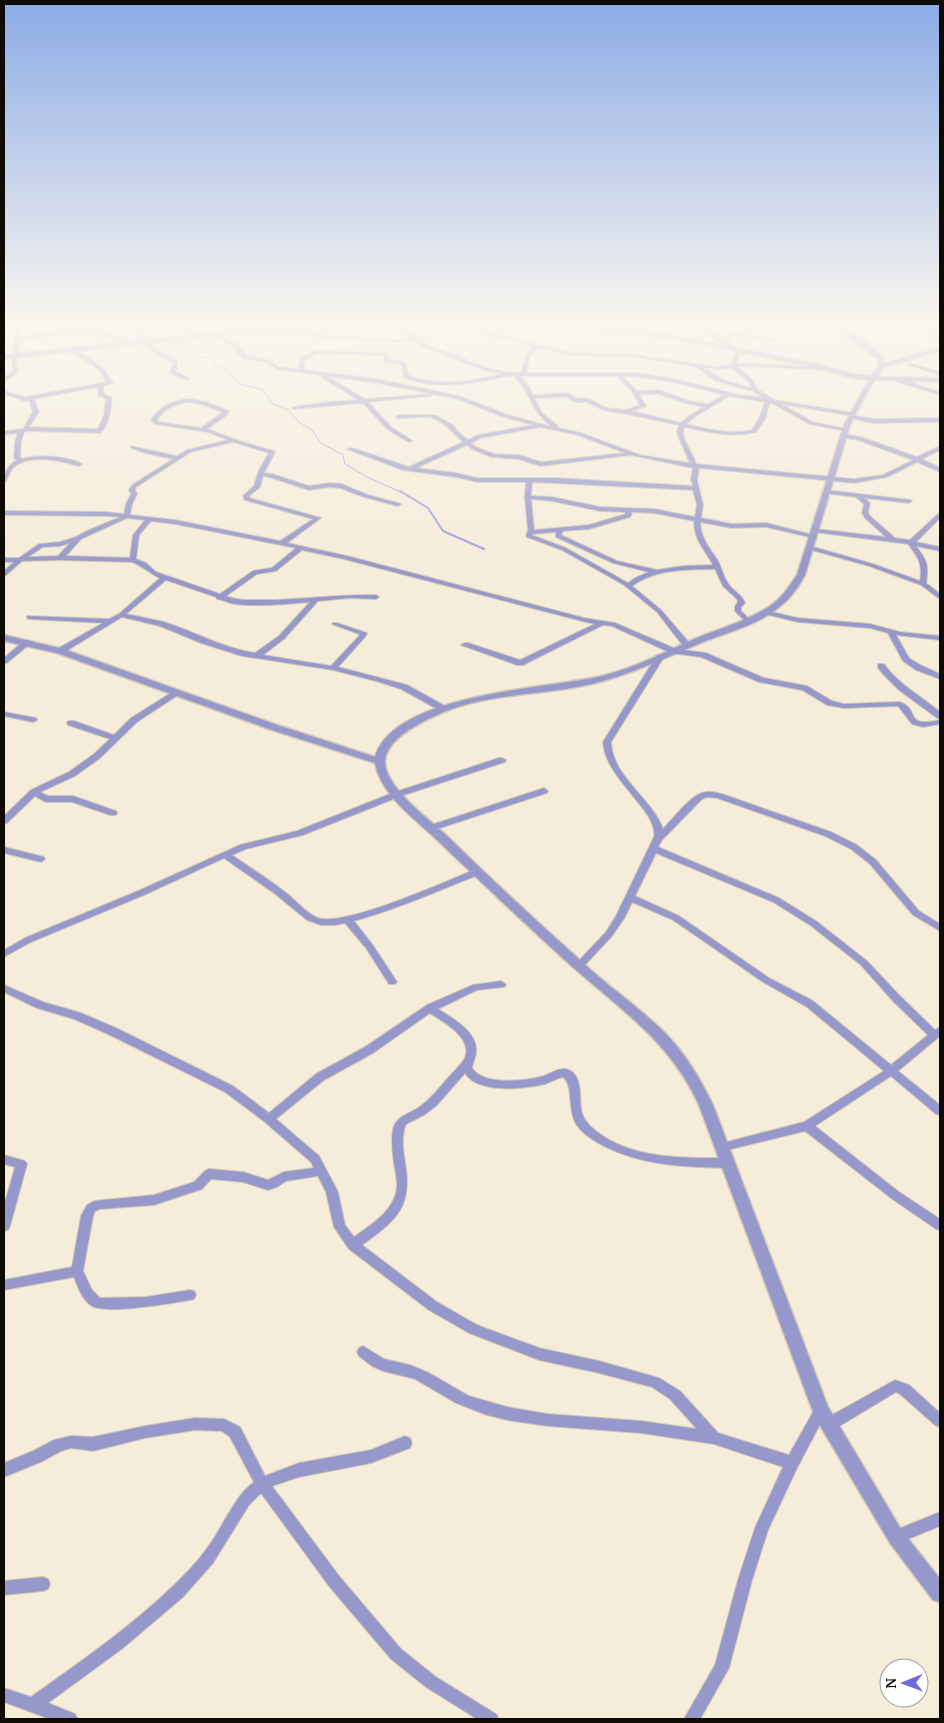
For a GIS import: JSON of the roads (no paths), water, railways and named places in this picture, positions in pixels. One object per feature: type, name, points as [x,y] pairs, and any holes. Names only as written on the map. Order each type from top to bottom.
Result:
[{"type":"street","points":[[22,461],[18,458],[18,442],[36,412],[34,407]]},
{"type":"street","points":[[4,433],[24,430],[100,431],[109,407]]},
{"type":"street","points":[[167,407],[159,412],[154,420],[157,423],[216,433],[232,441],[272,452],[257,487],[246,496],[247,499],[318,518],[282,543]]},
{"type":"street","points":[[202,430],[226,414],[226,411],[215,407]]},
{"type":"street","points":[[370,407],[389,428],[410,441]]},
{"type":"street","points":[[483,407],[541,426],[579,434],[632,454],[694,466],[828,486],[858,495],[909,501]]},
{"type":"street","points":[[535,407],[543,418],[562,431]]},
{"type":"street","points":[[601,407],[718,432],[750,433],[754,431],[767,407]]},
{"type":"street","points":[[626,412],[642,407]]},
{"type":"street","points":[[706,407],[682,425],[678,433],[690,453],[694,466],[695,488],[700,505],[697,519],[698,534],[718,567],[725,585],[740,598],[742,603],[738,606],[738,611],[748,621]]},
{"type":"street","points":[[782,407],[811,423],[918,459],[940,470]]},
{"type":"street","points":[[805,407],[874,421],[940,420]]},
{"type":"street","points":[[857,407],[844,433],[801,575],[789,595],[767,613],[687,645],[632,670],[604,678],[512,693],[442,708],[417,719],[398,733],[383,750],[379,761],[384,776],[398,794],[476,872],[670,1048],[698,1087],[723,1147],[821,1411],[896,1537],[940,1593]]},
{"type":"street","points":[[399,417],[433,416],[452,427],[452,431],[466,442],[493,456],[518,457],[542,464],[632,454]]},
{"type":"street","points":[[409,468],[466,442],[492,434],[541,426]]},
{"type":"street","points":[[4,574],[18,561],[41,545],[60,544],[77,539],[116,523],[127,516],[129,504],[134,494],[132,488],[178,458],[199,447],[232,441]]},
{"type":"street","points":[[133,447],[147,452],[178,458]]},
{"type":"street","points":[[828,486],[885,476],[940,448]]},
{"type":"street","points":[[350,450],[409,468],[485,481],[554,480],[695,488]]},
{"type":"street","points":[[4,480],[12,466],[22,461],[51,458],[79,464]]},
{"type":"street","points":[[261,474],[270,475],[309,488],[330,485],[341,486],[366,496],[398,504]]},
{"type":"street","points":[[529,481],[527,497],[531,532],[529,536],[564,549],[628,586],[659,611],[687,645]]},
{"type":"street","points":[[858,495],[867,503],[865,513],[867,517],[894,540]]},
{"type":"street","points":[[527,497],[552,499],[600,510],[654,511],[734,526],[745,524],[770,525],[815,533],[894,540],[940,550]]},
{"type":"street","points":[[531,532],[589,527],[628,516],[630,514],[628,512]]},
{"type":"street","points":[[4,514],[127,516],[301,547],[584,620],[626,629],[674,651],[703,655],[762,680],[804,688],[830,703],[844,706],[900,704],[916,723],[940,722]]},
{"type":"street","points":[[911,543],[940,515]]},
{"type":"street","points":[[134,560],[136,535],[149,519]]},
{"type":"street","points":[[560,529],[558,536],[610,560],[658,572]]},
{"type":"street","points":[[60,558],[77,539]]},
{"type":"street","points":[[911,543],[923,560],[926,568],[923,584]]},
{"type":"street","points":[[219,598],[255,572],[274,570],[301,547]]},
{"type":"street","points":[[810,548],[871,565],[923,584],[931,592],[940,595]]},
{"type":"street","points":[[4,560],[60,558],[116,558],[134,560],[144,564],[154,573],[219,598],[235,602],[315,600],[350,596],[376,597]]},
{"type":"street","points":[[628,586],[641,577],[658,572],[718,567]]},
{"type":"street","points":[[60,651],[121,615],[165,577]]},
{"type":"street","points":[[256,656],[285,636],[315,600]]},
{"type":"street","points":[[767,613],[798,620],[870,626],[890,631],[940,638]]},
{"type":"street","points":[[121,615],[162,624],[204,641],[256,656],[333,668],[404,688],[442,708]]},
{"type":"street","points":[[28,617],[110,621]]},
{"type":"street","points":[[466,645],[520,663],[601,623]]},
{"type":"street","points":[[333,668],[363,636],[363,632],[334,624]]},
{"type":"street","points":[[890,631],[906,659],[919,668],[940,677]]},
{"type":"street","points":[[4,638],[28,642],[60,651],[315,742],[379,761]]},
{"type":"street","points":[[4,661],[28,642]]},
{"type":"street","points":[[579,966],[609,934],[656,844],[659,827],[624,781],[607,754],[606,748],[607,742],[660,657]]},
{"type":"street","points":[[881,666],[895,685],[926,703],[940,716]]},
{"type":"street","points":[[4,821],[34,792],[72,774],[97,756],[114,738],[144,712],[177,693]]},
{"type":"street","points":[[4,714],[33,720]]},
{"type":"street","points":[[71,722],[114,738]]},
{"type":"street","points":[[4,954],[28,940],[141,893],[225,854],[243,847],[300,833],[398,794],[502,760]]},
{"type":"street","points":[[432,828],[544,791]]},
{"type":"street","points":[[34,792],[46,799],[73,799],[113,813]]},
{"type":"street","points":[[656,844],[699,797],[707,794],[719,796],[828,834],[854,847],[872,862],[916,913],[940,928]]},
{"type":"street","points":[[656,844],[776,900],[813,922],[864,963],[896,998],[937,1032],[890,1071],[807,1126],[723,1147]]},
{"type":"street","points":[[4,850],[41,859]]},
{"type":"street","points":[[225,854],[286,897],[304,915],[320,922],[348,920],[476,872]]},
{"type":"street","points":[[630,897],[676,918],[766,980],[810,1004],[940,1111]]},
{"type":"street","points":[[348,920],[369,946],[392,982]]},
{"type":"street","points":[[269,1119],[320,1077],[369,1050],[430,1008],[476,987],[501,986]]},
{"type":"street","points":[[4,988],[40,1005],[77,1016],[229,1089],[269,1119],[315,1159],[332,1192],[340,1227],[353,1245],[433,1306],[474,1329],[539,1354],[598,1367],[655,1382],[666,1387],[714,1438]]},
{"type":"street","points":[[430,1008],[462,1032],[469,1040],[471,1049],[467,1062],[468,1073],[473,1077],[491,1084],[546,1080],[560,1073],[570,1076],[574,1086],[576,1111],[585,1127],[606,1143],[630,1154],[654,1160],[729,1163]]},
{"type":"street","points":[[353,1245],[383,1220],[398,1202],[402,1192],[397,1137],[402,1121],[420,1112],[432,1103],[467,1062]]},
{"type":"street","points":[[807,1126],[895,1195],[940,1225]]},
{"type":"street","points":[[4,1160],[14,1161],[21,1164],[21,1167],[14,1184],[4,1226]]},
{"type":"street","points":[[190,1295],[146,1302],[99,1304],[93,1301],[88,1296],[77,1271],[90,1208],[98,1204],[154,1200],[198,1186],[210,1174],[243,1177],[268,1185],[284,1177],[321,1171]]},
{"type":"street","points":[[4,1285],[77,1271]]},
{"type":"street","points":[[363,1352],[384,1366],[417,1374],[466,1402],[510,1415],[640,1427],[714,1438],[792,1463]]},
{"type":"street","points":[[828,1425],[895,1386],[904,1388],[940,1421]]},
{"type":"street","points":[[692,1719],[722,1668],[745,1580],[762,1528],[792,1463],[821,1411]]},
{"type":"street","points":[[4,1470],[59,1445],[71,1442],[105,1443],[145,1432],[195,1424],[224,1425],[235,1432],[262,1484],[334,1581],[396,1654],[431,1682],[491,1719]]},
{"type":"street","points":[[32,1706],[154,1614],[197,1572],[225,1533],[240,1505],[253,1490],[262,1484],[289,1473],[324,1464],[369,1458],[405,1443]]},
{"type":"street","points":[[896,1537],[940,1519]]},
{"type":"street","points":[[4,1588],[43,1584]]},
{"type":"street","points":[[4,1695],[70,1719]]},
{"type":"waterway","points":[[282,407],[288,410],[299,422],[312,430],[321,443],[343,455],[345,464],[369,478],[403,493]]},
{"type":"waterway","points":[[400,491],[428,508],[443,531],[484,549]]}]
